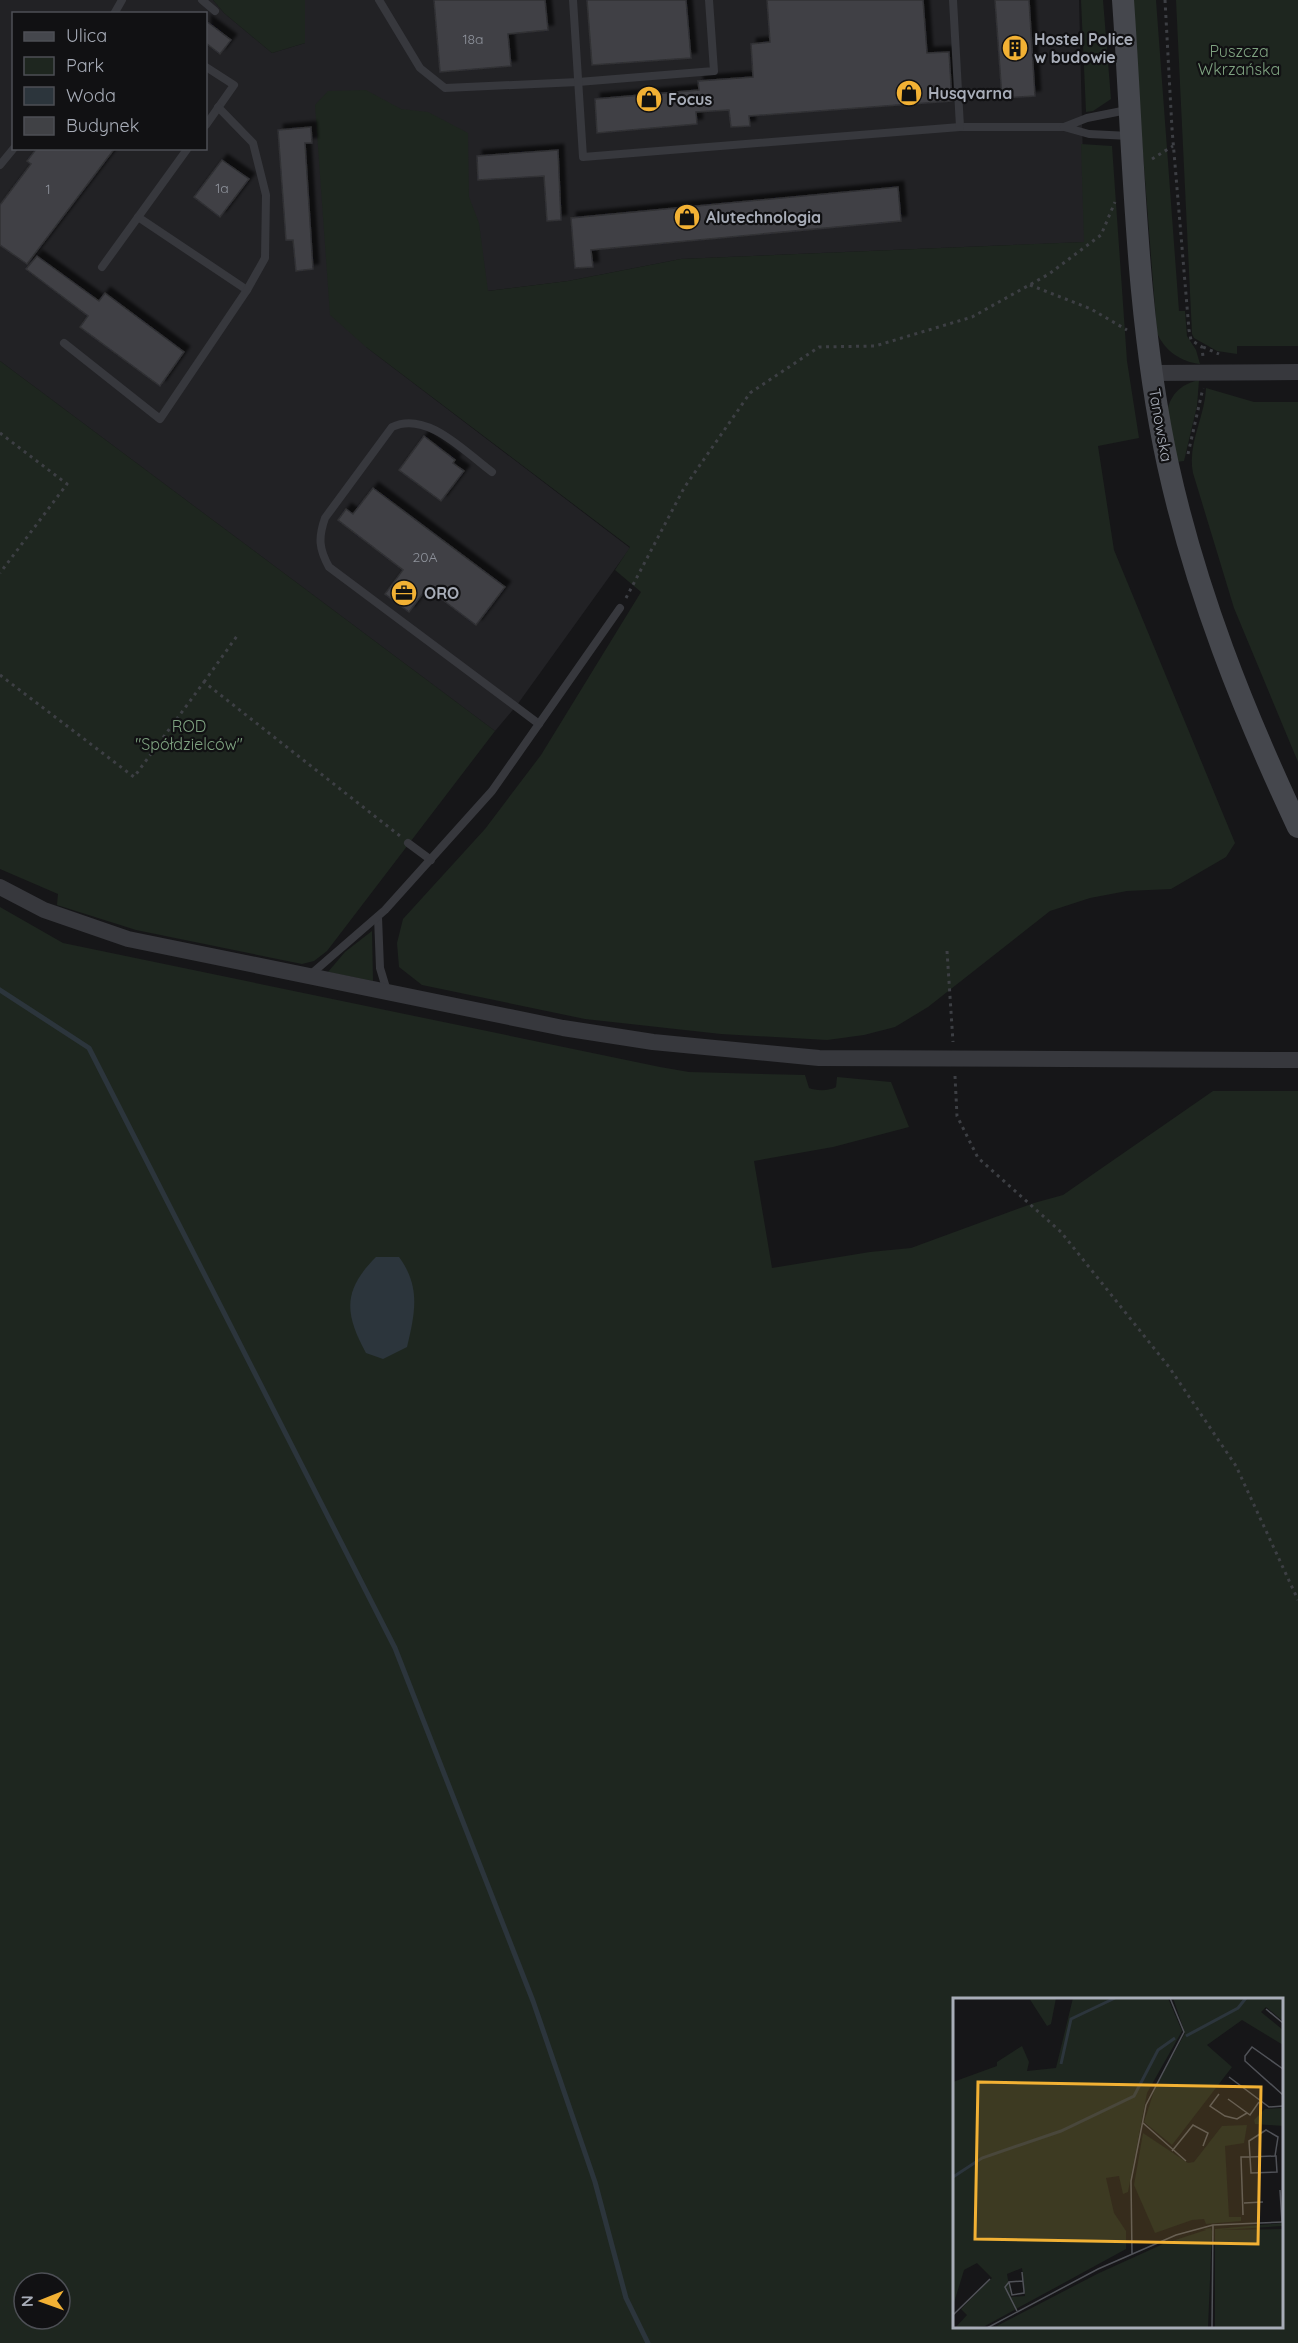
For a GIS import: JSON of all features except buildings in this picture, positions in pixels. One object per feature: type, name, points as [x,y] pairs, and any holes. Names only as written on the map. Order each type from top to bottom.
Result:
[{"type":"main road","name":"Tanowska","points":[[1123,0],[1134,169],[1152,373],[1179,512],[1207,608],[1247,715],[1298,827]]},
{"type":"street","points":[[1152,373],[1298,372]]},
{"type":"street","points":[[0,887],[44,910],[128,939],[563,1028],[653,1042],[794,1058],[1298,1060]]},
{"type":"lane","points":[[118,12],[122,0]]},
{"type":"lane","points":[[202,0],[215,11]]},
{"type":"lane","points":[[379,0],[420,68],[445,88],[578,82],[714,70],[709,0]]},
{"type":"lane","points":[[573,0],[583,157],[960,127],[1064,127],[1089,134],[1132,136]]},
{"type":"lane","points":[[952,0],[960,127]]},
{"type":"lane","points":[[207,68],[234,85],[207,123]]},
{"type":"lane","points":[[64,343],[160,419],[247,290],[265,258],[266,195],[253,143],[218,107]]},
{"type":"lane","points":[[1064,127],[1087,118],[1131,110]]},
{"type":"lane","points":[[0,165],[12,150]]},
{"type":"lane","points":[[102,267],[187,150]]},
{"type":"lane","points":[[138,217],[247,290]]},
{"type":"lane","points":[[492,472],[431,428],[408,422],[392,427],[325,518],[319,535],[321,553],[329,567],[539,724]]},
{"type":"lane","points":[[310,975],[378,917],[492,791],[620,608]]},
{"type":"lane","points":[[408,843],[430,860]]},
{"type":"lane","points":[[378,917],[380,968],[387,991]]},
{"type":"path","points":[[1165,0],[1173,146],[1189,335],[1202,347],[1203,397],[1187,460]]},
{"type":"path","points":[[1134,169],[1173,146]]},
{"type":"path","points":[[620,608],[684,488],[750,393],[819,347],[875,346],[972,317],[1030,285],[1101,235],[1118,194]]},
{"type":"path","points":[[1030,285],[1091,309],[1149,342]]},
{"type":"path","points":[[0,433],[67,484],[0,573]]},
{"type":"path","points":[[0,675],[134,777],[237,636]]},
{"type":"path","points":[[204,682],[408,843]]},
{"type":"path","points":[[947,951],[957,1116],[978,1158],[1061,1232],[1169,1367],[1236,1466],[1298,1600]]},
{"type":"shaded area","points":[[0,0],[213,0],[224,13],[272,53],[305,43],[305,0],[1079,0],[1085,242],[681,259],[568,281],[487,291],[366,347],[630,548],[517,705],[495,731],[0,361]]},
{"type":"green space","points":[[213,0],[305,0],[305,43],[272,53],[224,13]]},
{"type":"green space","points":[[1081,0],[1103,0],[1111,99],[1093,111],[1086,112]]},
{"type":"green space","points":[[1131,0],[1156,0],[1179,311],[1185,311],[1187,336],[1196,350],[1200,364],[1186,361],[1174,354],[1164,345],[1157,333]]},
{"type":"green space","name":"Puszcza Wkrzańska","points":[[1176,0],[1298,0],[1298,346],[1237,346],[1237,354],[1217,351],[1194,338],[1192,334]]},
{"type":"green space","points":[[366,90],[401,109],[428,112],[468,133],[469,197],[479,223],[488,291],[568,281],[681,259],[1084,242],[1081,144],[1112,146],[1127,361],[1139,438],[1098,446],[1114,550],[1235,843],[1226,857],[1171,889],[1127,891],[1090,898],[1050,911],[928,1007],[895,1027],[864,1035],[827,1040],[721,1034],[585,1019],[422,985],[399,967],[397,943],[403,919],[485,829],[541,755],[641,592],[615,570],[630,547],[366,347],[330,315],[315,105],[328,91]]},
{"type":"green space","name":"ROD \"Spółdzielców\"","points":[[0,361],[495,731],[327,951],[314,961],[302,964],[136,930],[57,905],[58,894],[0,869]]},
{"type":"green space","points":[[1199,380],[1197,406],[1184,461],[1176,462],[1167,411],[1171,399],[1178,390]]},
{"type":"green space","points":[[1206,388],[1254,402],[1298,402],[1298,762],[1234,608],[1193,473],[1192,452]]},
{"type":"green space","points":[[0,907],[63,943],[660,1067],[689,1072],[805,1075],[809,1088],[819,1090],[836,1087],[837,1077],[891,1082],[909,1127],[833,1147],[754,1161],[772,1268],[870,1252],[911,1248],[1034,1203],[1063,1195],[1213,1091],[1298,1091],[1298,2343],[0,2343]]},
{"type":"green space","points":[[372,931],[373,981],[328,972],[345,952]]},
{"type":"water","points":[[376,1257],[399,1257],[411,1279],[414,1300],[407,1347],[383,1359],[366,1353],[354,1326],[350,1302],[357,1280]]},
{"type":"waterway","points":[[0,990],[89,1048],[395,1648],[533,2001],[595,2182],[626,2298],[648,2343]]},
{"type":"place","name":"Hostel Police w budowie","points":[[1015,48]]},
{"type":"place","name":"Husqvarna","points":[[909,93]]},
{"type":"place","name":"Focus","points":[[649,99]]},
{"type":"place","name":"Alutechnologia","points":[[687,217]]},
{"type":"place","name":"ORO","points":[[404,593]]}]
